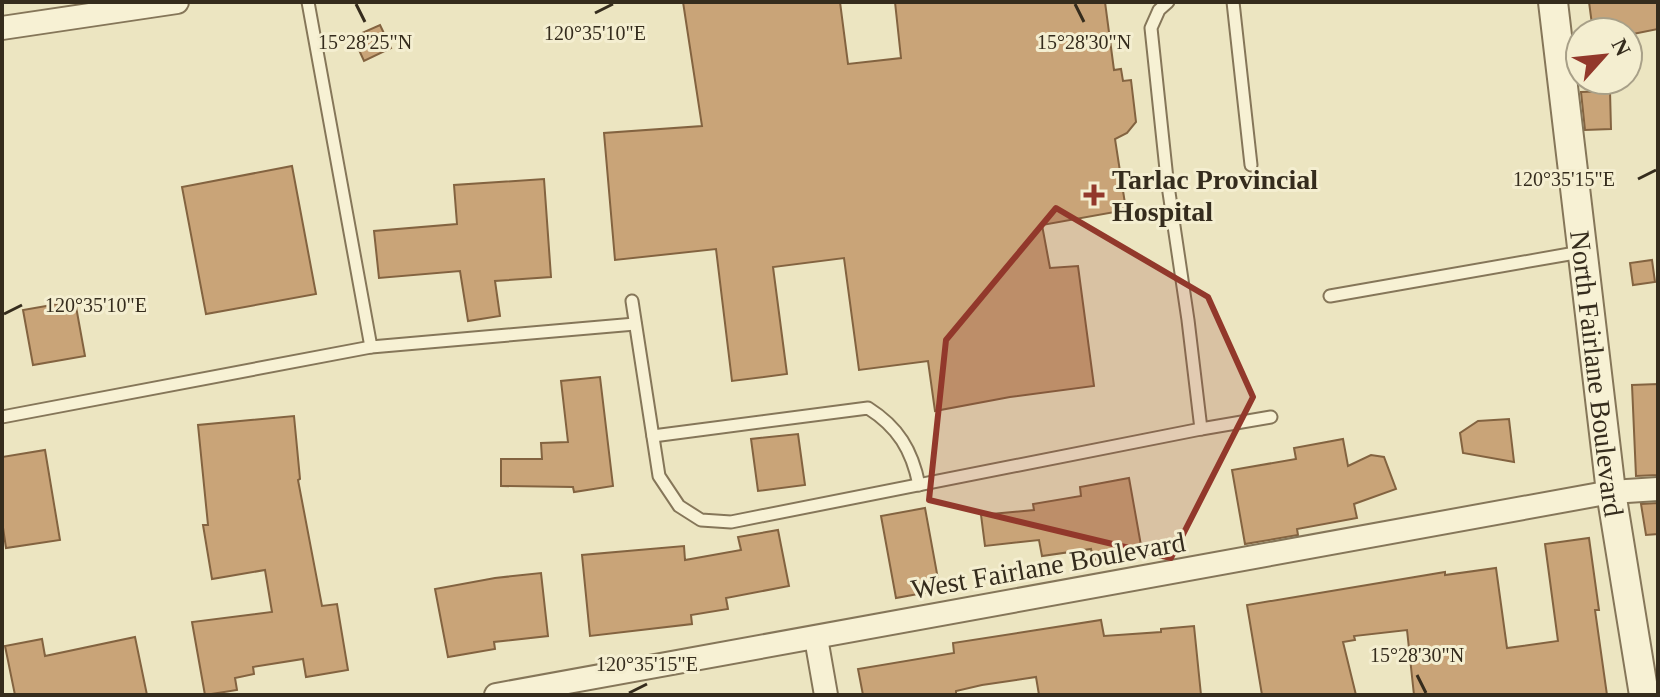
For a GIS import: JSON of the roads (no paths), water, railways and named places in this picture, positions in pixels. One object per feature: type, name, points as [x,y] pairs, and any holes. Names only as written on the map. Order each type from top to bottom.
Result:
[{"type":"street","points":[[2,28],[177,2]]},
{"type":"street","name":"North Fairlane Boulevard","points":[[1553,2],[1611,492],[1644,695]]},
{"type":"street","name":"West Fairlane Boulevard","points":[[496,695],[1611,492],[1658,489]]},
{"type":"street","points":[[816,638],[826,695]]},
{"type":"lane","points":[[308,2],[371,347]]},
{"type":"lane","points":[[1168,2],[1159,10],[1151,28],[1167,179],[1201,429]]},
{"type":"lane","points":[[1233,2],[1251,165]]},
{"type":"lane","points":[[1330,296],[1582,252]]},
{"type":"lane","points":[[632,301],[659,476],[679,506],[701,520],[731,522],[1271,417]]},
{"type":"lane","points":[[2,417],[371,347],[635,324]]},
{"type":"lane","points":[[653,436],[868,408],[898,432],[910,451],[919,485]]},
{"type":"place","name":"Tarlac Provincial Hospital","points":[[1094,195]]}]
